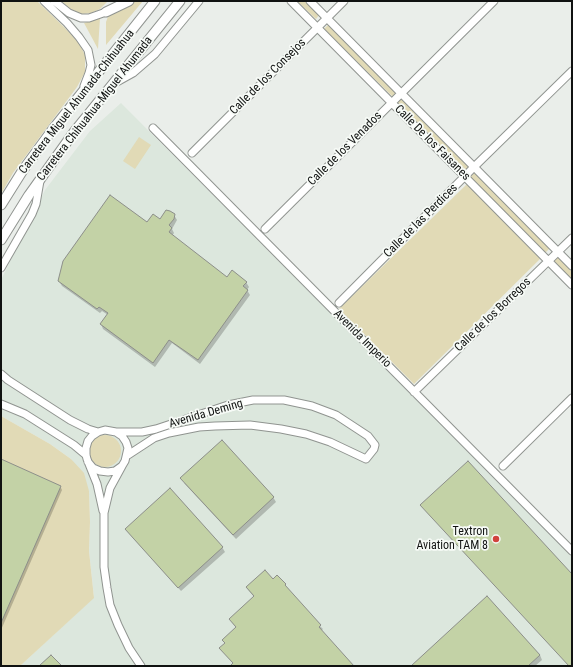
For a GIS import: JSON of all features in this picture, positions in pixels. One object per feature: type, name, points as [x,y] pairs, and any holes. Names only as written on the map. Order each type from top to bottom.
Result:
[{"type":"main road","points":[[106,12],[129,1]]},
{"type":"main road","name":"Carretera Miguel Ahumada-Chihuahua","points":[[1,205],[23,170],[52,129],[155,1]]},
{"type":"main road","name":"Carretera Chihuahua-Miguel Ahumada","points":[[1,240],[40,179],[74,132],[180,1]]},
{"type":"street","points":[[44,1],[63,19],[88,50],[91,65],[82,92]]},
{"type":"street","points":[[54,1],[69,13],[81,18],[89,18],[106,12]]},
{"type":"street","points":[[110,86],[133,73],[155,54],[199,1]]},
{"type":"street","name":"Calle De los Faisanes","points":[[291,1],[391,103],[466,176],[572,285]]},
{"type":"street","name":"Calle De los Faisanes","points":[[310,1],[400,94],[572,266]]},
{"type":"street","name":"Calle de los Consejos","points":[[192,153],[344,1]]},
{"type":"street","name":"Calle de los Venados","points":[[265,229],[494,1]]},
{"type":"street","name":"Calle de las Perdices","points":[[339,303],[572,71]]},
{"type":"street","name":"Avenida Imperio","points":[[153,128],[572,551]]},
{"type":"street","points":[[1,268],[32,214],[36,204],[40,179]]},
{"type":"street","name":"Calle de los Borregos","points":[[414,392],[572,238]]},
{"type":"street","points":[[1,374],[4,379],[70,420],[98,432]]},
{"type":"street","points":[[503,466],[572,398]]},
{"type":"street","name":"Avenida Deming","points":[[116,432],[136,432],[156,429],[228,405],[253,400],[284,400],[312,406],[336,415],[368,436],[375,445],[374,449],[366,459],[330,442],[300,433],[250,425],[215,426],[199,427],[169,433],[154,438],[128,455]]},
{"type":"street","points":[[1,404],[25,414],[74,445],[87,458],[93,468],[108,472],[115,471],[122,466]]},
{"type":"street","points":[[104,513],[97,484],[87,458],[86,448],[88,441],[92,436],[105,430],[116,432],[122,436],[128,448],[128,455],[110,488],[104,513],[104,567],[106,588],[110,606],[118,625],[129,648],[141,666]]},
{"type":"shaded area","points":[[1,1],[37,1],[79,43],[85,55],[85,72],[77,87],[13,173],[1,194]]},
{"type":"shaded area","points":[[61,1],[108,1],[100,9],[91,13],[82,14],[74,12]]},
{"type":"shaded area","points":[[133,1],[143,1],[106,45],[106,22],[109,14]]},
{"type":"shaded area","points":[[297,1],[305,1],[319,15],[316,19]]},
{"type":"shaded area","points":[[100,18],[98,49],[84,23]]},
{"type":"shaded area","points":[[328,25],[396,93],[393,97],[324,29]]},
{"type":"shaded area","points":[[401,98],[469,166],[466,170],[397,102]]},
{"type":"shaded area","points":[[121,103],[572,556],[572,666],[20,666],[94,597],[89,551],[89,491],[71,459],[50,444],[1,416],[1,280],[45,190],[90,131]]},
{"type":"shaded area","points":[[139,137],[151,145],[135,169],[123,161]]},
{"type":"shaded area","points":[[475,172],[550,248],[545,253],[470,177]]},
{"type":"shaded area","points":[[467,184],[541,258],[414,384],[339,309]]},
{"type":"shaded area","points":[[558,257],[572,272],[572,280],[554,261]]},
{"type":"shaded area","points":[[1,416],[50,444],[71,459],[84,473],[89,491],[89,551],[94,598],[20,666],[1,666]]},
{"type":"shaded area","points":[[105,435],[111,436],[118,442],[121,451],[120,457],[114,464],[105,467],[99,466],[92,460],[89,451],[90,445],[96,438]]},
{"type":"building","points":[[110,195],[147,222],[153,214],[160,219],[166,210],[175,214],[174,219],[169,225],[172,228],[169,232],[227,277],[232,270],[247,282],[243,286],[248,290],[198,360],[169,340],[153,363],[100,324],[108,313],[99,307],[97,309],[58,281],[63,261]]},
{"type":"building","points":[[222,440],[274,497],[233,535],[180,478]]},
{"type":"building","points":[[1,459],[61,486],[1,623]]},
{"type":"building","name":"Textron Aviation TAM 8","points":[[468,461],[572,574],[572,666],[569,666],[420,505]]},
{"type":"building","points":[[170,488],[223,547],[178,588],[125,529]]},
{"type":"building","points":[[265,570],[273,579],[277,575],[286,584],[285,585],[321,625],[319,627],[354,666],[230,666],[233,663],[219,648],[225,643],[222,640],[236,627],[229,619],[254,596],[246,587]]},
{"type":"building","points":[[487,596],[540,655],[528,666],[411,666]]},
{"type":"building","points":[[51,655],[62,666],[39,666]]},
{"type":"place","name":"Textron Aviation TAM 8","points":[[496,539]]}]
